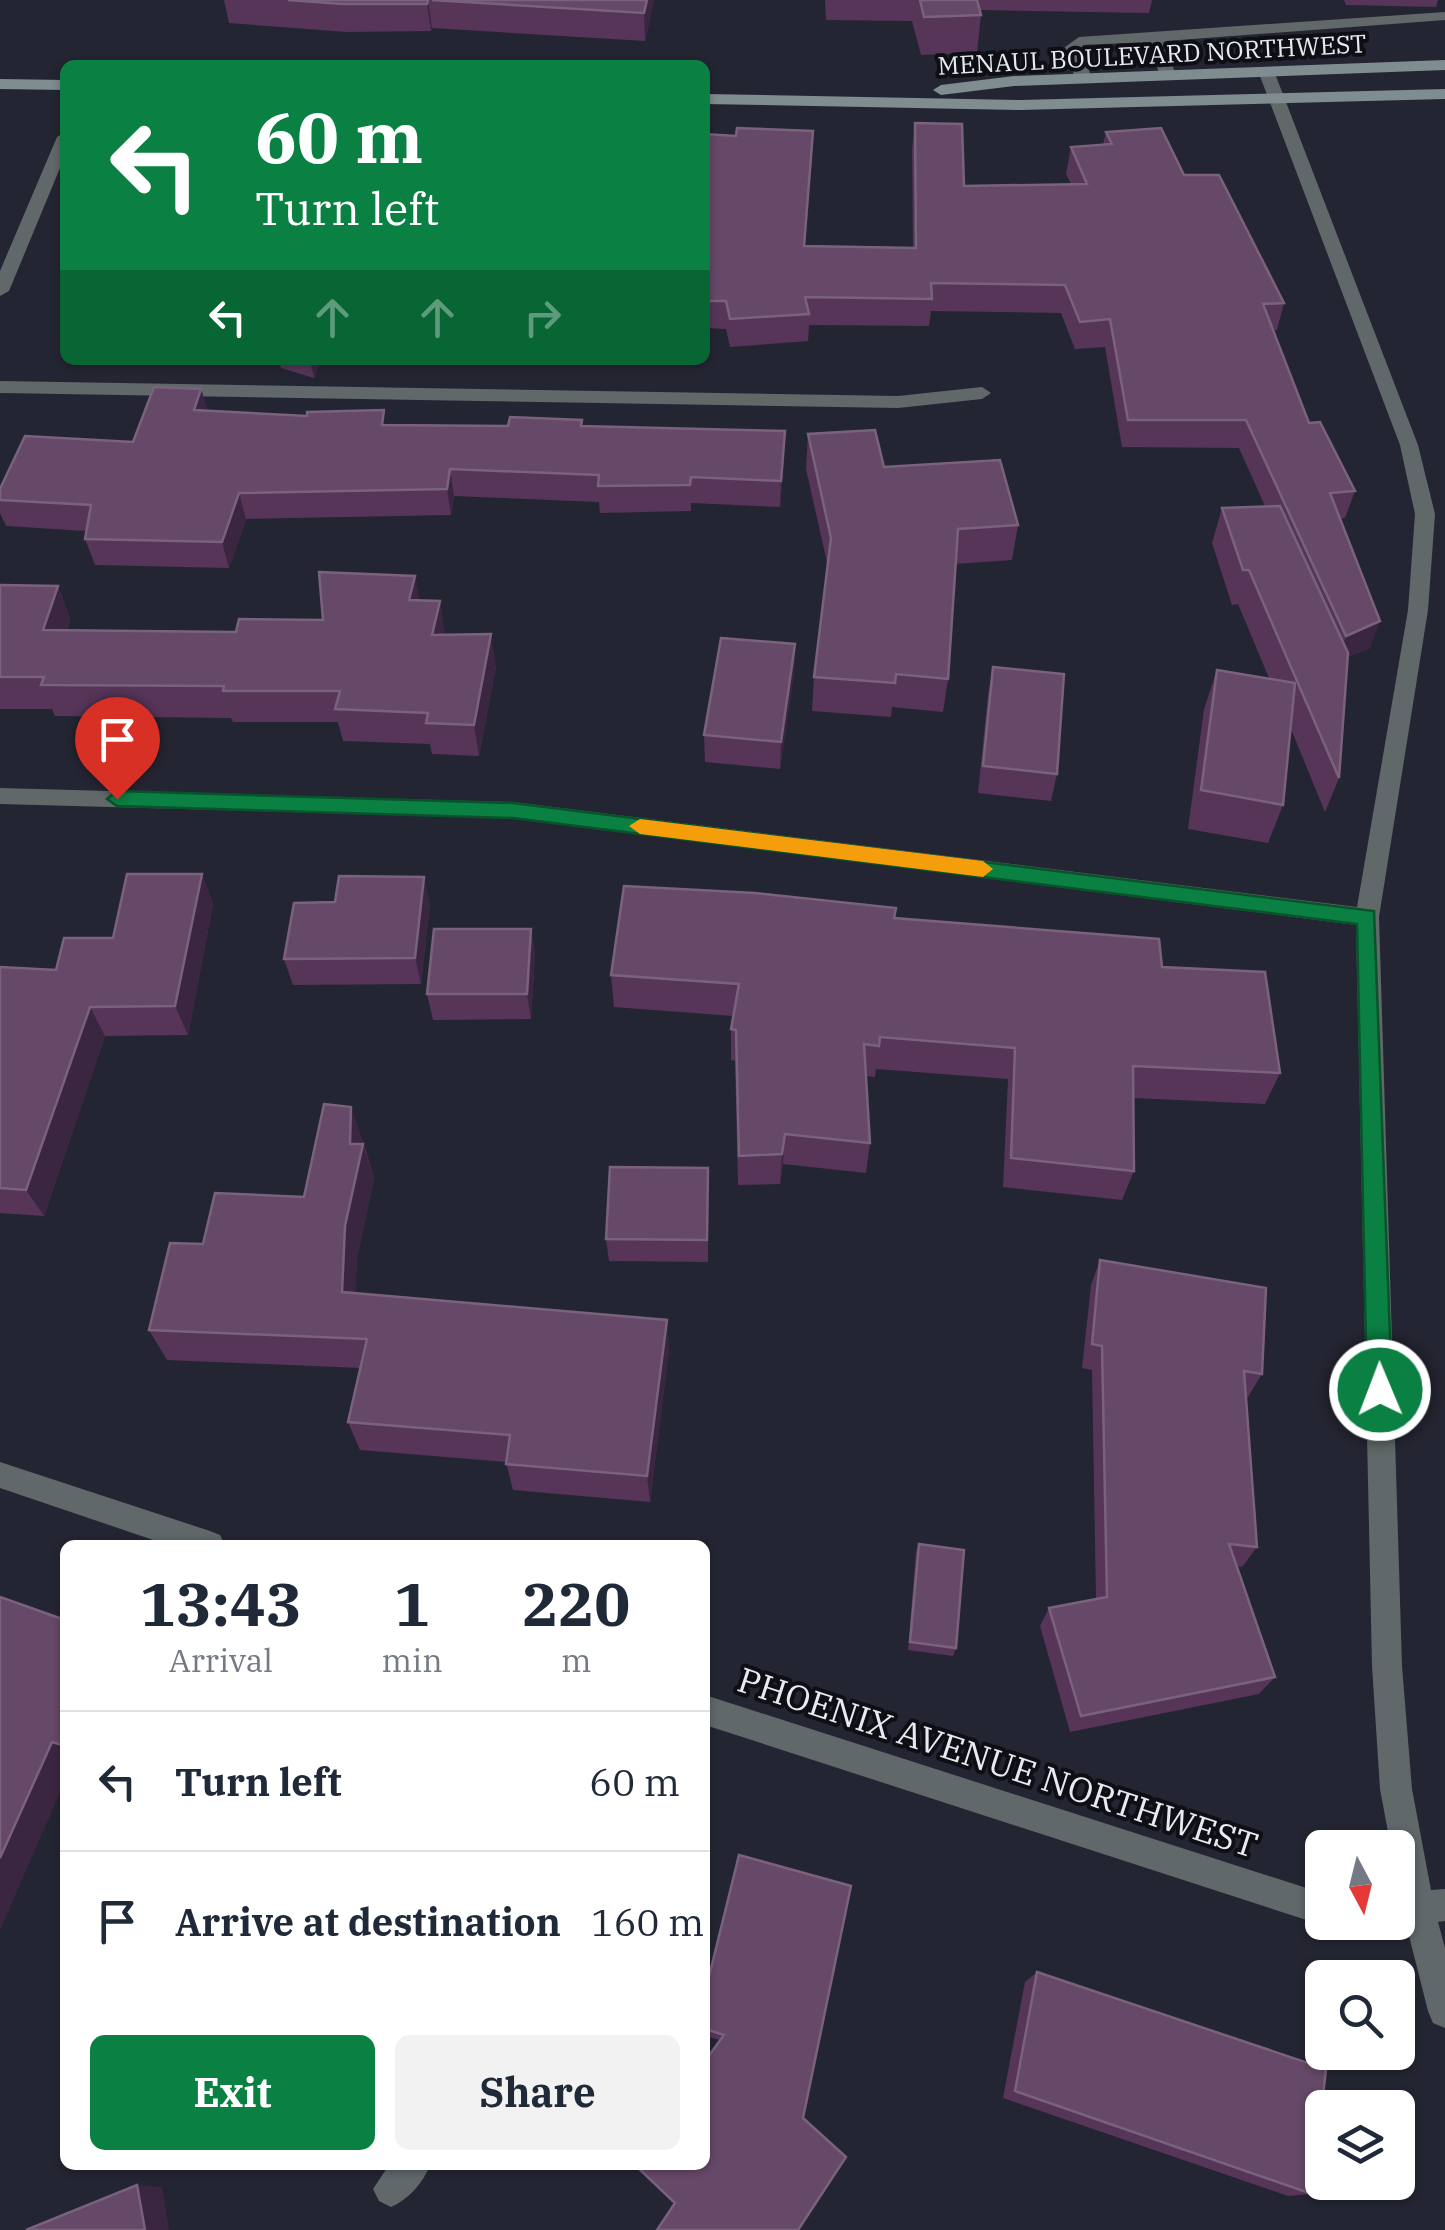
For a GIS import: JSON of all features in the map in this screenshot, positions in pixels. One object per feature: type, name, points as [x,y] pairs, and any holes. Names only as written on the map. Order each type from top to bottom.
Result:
[{"type":"main road","name":"MENAUL BOULEVARD NORTHWEST","points":[[862,99],[1014,81],[1445,64]]},
{"type":"main road","points":[[0,84],[60,86]]},
{"type":"main road","name":"MENAUL BOULEVARD NORTHWEST","points":[[710,99],[1020,105],[1445,94]]},
{"type":"street","points":[[1083,78],[1073,48],[1079,42],[1445,16]]},
{"type":"street","points":[[1156,38],[1167,74]]},
{"type":"street","points":[[1266,71],[1409,445],[1425,514],[1418,610],[1367,917],[1387,1666],[1396,1789],[1445,2011]]},
{"type":"street","points":[[0,291],[60,148]]},
{"type":"street","points":[[0,387],[898,402],[982,393]]},
{"type":"street","points":[[0,796],[513,810],[1367,917]]},
{"type":"street","points":[[0,1475],[195,1540]]},
{"type":"street","name":"PHOENIX AVENUE NORTHWEST","points":[[710,1712],[1305,1904]]},
{"type":"building","points":[[288,0],[428,0],[427,4],[342,4]]},
{"type":"building","points":[[432,0],[647,0],[644,13]]},
{"type":"building","points":[[920,0],[977,0],[981,15],[924,17]]},
{"type":"building","points":[[915,123],[962,124],[964,186],[1087,184],[1071,147],[1112,144],[1106,132],[1161,128],[1184,175],[1219,175],[1284,303],[1263,304],[1309,423],[1320,422],[1355,491],[1330,493],[1380,621],[1346,636],[1246,420],[1128,420],[1110,319],[1080,322],[1065,285],[931,283],[932,299],[805,297],[809,314],[730,319],[726,301],[710,301],[710,134],[736,136],[737,128],[813,131],[804,246],[916,248]]},
{"type":"building","points":[[154,387],[201,389],[194,410],[307,416],[307,412],[384,410],[382,425],[508,426],[510,417],[582,420],[581,426],[785,431],[781,481],[691,477],[690,485],[598,486],[599,475],[450,469],[447,489],[239,493],[222,542],[85,539],[91,505],[0,500],[0,489],[25,436],[133,442]]},
{"type":"building","points":[[875,430],[884,467],[1000,460],[1018,525],[958,529],[948,679],[896,674],[895,683],[814,677],[831,538],[808,434]]},
{"type":"building","points":[[1280,506],[1348,653],[1339,778],[1249,570],[1243,570],[1222,508]]},
{"type":"building","points":[[319,572],[415,576],[409,600],[440,601],[432,635],[491,634],[474,725],[426,723],[428,713],[335,709],[340,691],[41,685],[44,677],[0,677],[0,585],[58,586],[43,630],[236,632],[239,619],[323,620]]},
{"type":"building","points":[[721,638],[795,644],[781,742],[704,735]]},
{"type":"building","points":[[993,667],[1064,674],[1057,774],[983,766]]},
{"type":"building","points":[[1217,670],[1295,683],[1283,805],[1201,790]]},
{"type":"building","points":[[127,874],[202,874],[175,1006],[90,1007],[26,1190],[0,1188],[0,967],[56,970],[64,938],[113,938]]},
{"type":"building","points":[[339,876],[424,877],[415,958],[284,959],[294,903],[335,902]]},
{"type":"building","points":[[624,886],[755,893],[896,908],[894,918],[1159,939],[1162,967],[1265,972],[1280,1073],[1133,1066],[1134,1171],[1011,1158],[1015,1048],[880,1037],[879,1046],[864,1044],[870,1143],[785,1134],[782,1154],[739,1156],[736,1030],[731,1029],[739,984],[611,975]]},
{"type":"building","points":[[434,929],[531,929],[527,994],[427,994]]},
{"type":"building","points":[[324,1104],[351,1107],[350,1144],[363,1144],[345,1226],[342,1292],[667,1320],[647,1476],[506,1464],[510,1435],[348,1422],[367,1339],[149,1330],[170,1243],[203,1244],[215,1193],[304,1197]]},
{"type":"building","points":[[610,1167],[708,1168],[707,1240],[606,1239]]},
{"type":"building","points":[[1100,1260],[1266,1288],[1262,1374],[1244,1371],[1257,1547],[1229,1544],[1275,1677],[1081,1716],[1049,1608],[1107,1597],[1102,1346],[1092,1344]]},
{"type":"building","points":[[919,1544],[964,1550],[956,1648],[910,1642]]},
{"type":"building","points":[[0,1597],[60,1618],[60,1744],[52,1742],[0,1858]]},
{"type":"building","points":[[739,1855],[851,1886],[803,2118],[846,2157],[798,2230],[657,2230],[675,2203],[640,2170],[710,2170],[710,2054],[724,2035],[710,2031],[710,1973]]},
{"type":"building","points":[[1037,1972],[1305,2062],[1305,2070],[1326,2070],[1324,2090],[1305,2090],[1305,2192],[1015,2091]]},
{"type":"building","points":[[137,2185],[145,2230],[26,2230]]},
{"type":"slow traffic","points":[[640,826],[983,869]]},
{"type":"route","points":[[117,799],[513,810],[1367,917],[1380,1390]]}]
